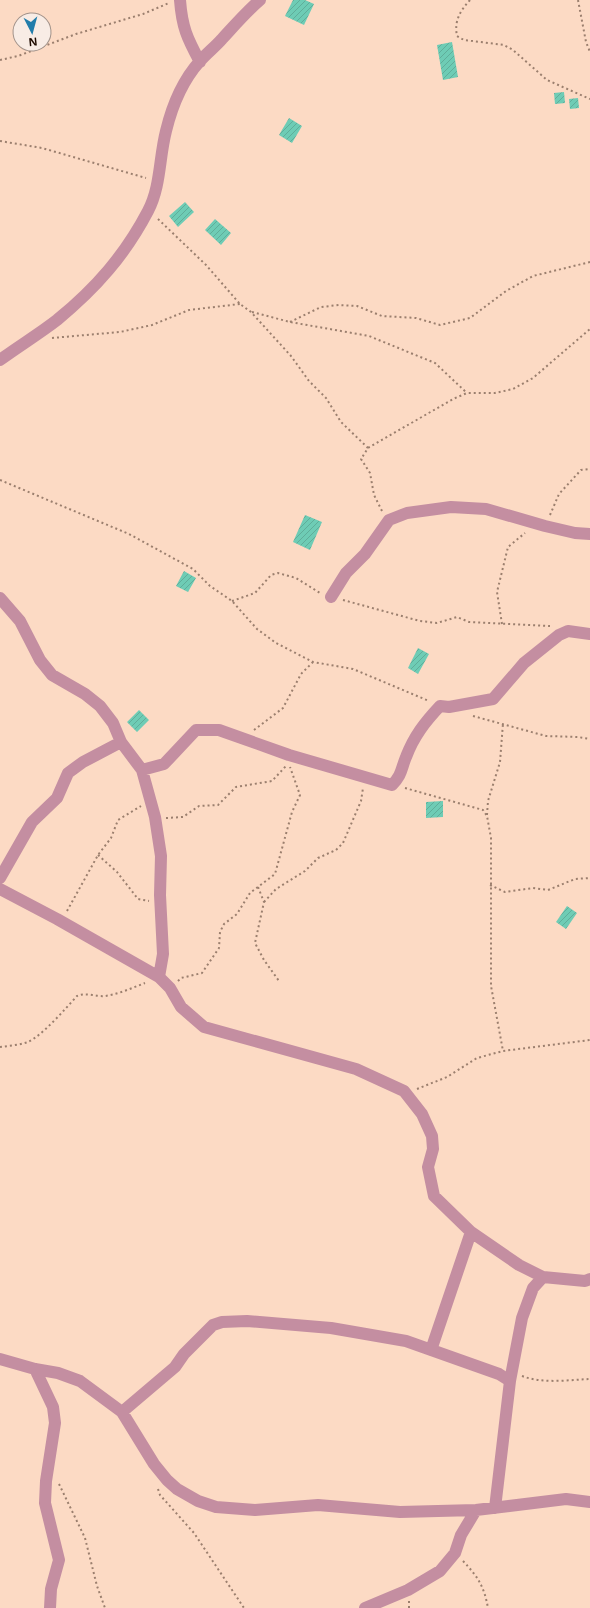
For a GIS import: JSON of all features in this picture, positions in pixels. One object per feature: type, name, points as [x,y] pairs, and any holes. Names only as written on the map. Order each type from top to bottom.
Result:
[{"type":"street","points":[[0,360],[56,321],[79,301],[110,269],[128,244],[148,210],[158,182],[164,139],[170,116],[185,82],[200,62],[239,19],[260,0]]},
{"type":"street","points":[[175,1],[186,37],[200,62]]},
{"type":"street","points":[[332,597],[346,573],[365,554],[389,520],[407,513],[451,507],[486,509],[541,525],[575,533],[590,534]]},
{"type":"street","points":[[0,598],[20,621],[40,660],[52,675],[85,694],[100,706],[113,723],[122,742],[142,770],[155,817],[161,856],[160,895],[163,954],[159,977]]},
{"type":"street","points":[[142,770],[164,764],[196,730],[218,730],[365,778],[392,785],[400,777],[406,757],[420,728],[440,706],[449,707],[493,698],[524,663],[559,635],[568,631],[590,634]]},
{"type":"street","points":[[0,878],[32,822],[57,798],[68,773],[83,762],[122,742]]},
{"type":"street","points":[[0,889],[57,919],[159,977],[170,988],[181,1007],[204,1027],[356,1069],[404,1091],[422,1114],[432,1136],[433,1149],[428,1167],[434,1196],[471,1232],[519,1266],[543,1277],[585,1281],[590,1279]]},
{"type":"street","points":[[431,1350],[471,1232]]},
{"type":"street","points":[[495,1508],[511,1377],[522,1318],[534,1288],[543,1277]]},
{"type":"street","points":[[122,1412],[176,1367],[184,1354],[213,1325],[222,1322],[247,1321],[331,1328],[406,1341],[511,1377]]},
{"type":"street","points":[[0,1359],[35,1369],[58,1373],[80,1381],[122,1412],[154,1464],[167,1480],[177,1489],[198,1501],[216,1507],[255,1510],[318,1505],[400,1512],[476,1510],[566,1499],[590,1502]]},
{"type":"street","points":[[35,1369],[53,1407],[55,1422],[46,1481],[45,1503],[59,1560],[51,1589],[50,1608]]},
{"type":"street","points":[[365,1608],[408,1590],[440,1572],[455,1554],[461,1536],[476,1510]]},
{"type":"path","points":[[470,0],[461,10],[455,27],[457,36],[464,40],[504,45],[513,50],[547,80],[589,99],[590,95]]},
{"type":"path","points":[[578,0],[586,42],[590,52]]},
{"type":"path","points":[[0,60],[18,56],[76,34],[144,14],[175,1]]},
{"type":"path","points":[[0,141],[42,148],[158,182]]},
{"type":"path","points":[[148,210],[206,265],[240,304],[251,312],[292,356],[309,381],[326,398],[341,422],[368,448]]},
{"type":"path","points":[[290,322],[321,307],[339,305],[357,306],[382,316],[416,318],[440,326],[470,318],[506,291],[533,276],[590,262]]},
{"type":"path","points":[[31,337],[54,339],[120,332],[152,325],[189,310],[240,304]]},
{"type":"path","points":[[251,312],[290,322],[369,336],[435,363],[468,393]]},
{"type":"path","points":[[389,520],[374,495],[370,473],[361,459],[368,448],[453,399],[468,393],[495,393],[513,389],[533,378],[590,329]]},
{"type":"path","points":[[502,624],[497,592],[508,546],[541,525],[559,494],[581,470],[590,469]]},
{"type":"path","points":[[0,480],[129,534],[193,569],[210,586],[232,601],[257,629],[276,643],[313,662],[353,669],[440,706]]},
{"type":"path","points":[[232,601],[255,593],[271,575],[278,573],[296,578],[318,593],[420,621],[437,623],[457,617],[469,622],[549,626],[568,631]]},
{"type":"path","points":[[242,739],[283,708],[301,674],[313,662]]},
{"type":"path","points":[[467,714],[546,736],[590,739]]},
{"type":"path","points":[[503,723],[500,762],[488,801],[487,816],[491,838],[491,986],[503,1051]]},
{"type":"path","points":[[155,817],[183,817],[199,806],[218,805],[236,787],[272,781],[289,763],[300,795],[292,812],[275,874],[250,893],[237,914],[224,924],[220,932],[219,948],[202,973],[181,978],[170,988]]},
{"type":"path","points":[[279,980],[264,960],[255,942],[264,902],[276,889],[305,871],[318,858],[336,850],[343,843],[361,801],[365,778]]},
{"type":"path","points":[[392,785],[483,810],[487,816]]},
{"type":"path","points":[[57,919],[64,916],[98,855],[111,838],[118,820],[151,800]]},
{"type":"path","points":[[98,855],[117,872],[138,899],[147,901],[160,895]]},
{"type":"path","points":[[490,885],[505,892],[533,888],[548,890],[575,879],[590,878]]},
{"type":"path","points":[[258,887],[264,902]]},
{"type":"path","points":[[0,1048],[13,1046],[34,1038],[77,996],[82,994],[104,996],[120,993],[159,977]]},
{"type":"path","points":[[404,1091],[420,1089],[447,1077],[477,1058],[503,1051],[590,1040]]},
{"type":"path","points":[[511,1377],[553,1381],[590,1379]]},
{"type":"path","points":[[58,1479],[59,1486],[85,1538],[96,1586],[105,1608]]},
{"type":"path","points":[[158,1488],[160,1495],[194,1533],[244,1608]]},
{"type":"path","points":[[455,1554],[478,1577],[486,1597],[488,1608]]},
{"type":"building","points":[[293,0],[305,0],[314,4],[304,25],[285,16]]},
{"type":"building","points":[[452,42],[458,77],[443,80],[437,45]]},
{"type":"building","points":[[564,92],[565,103],[555,104],[554,93]]},
{"type":"building","points":[[578,98],[579,108],[570,109],[569,99]]},
{"type":"building","points":[[289,118],[302,126],[292,143],[279,135]]},
{"type":"building","points":[[185,202],[194,212],[178,227],[169,216]]},
{"type":"building","points":[[215,219],[231,233],[221,245],[205,230]]},
{"type":"building","points":[[305,515],[322,522],[310,550],[293,542]]},
{"type":"building","points":[[184,571],[196,578],[188,592],[176,586]]},
{"type":"building","points":[[418,648],[429,654],[418,674],[408,668]]},
{"type":"building","points":[[139,710],[149,720],[137,732],[127,722]]},
{"type":"building","points":[[443,801],[443,817],[426,818],[426,802]]},
{"type":"building","points":[[567,906],[577,913],[566,929],[556,922]]}]
